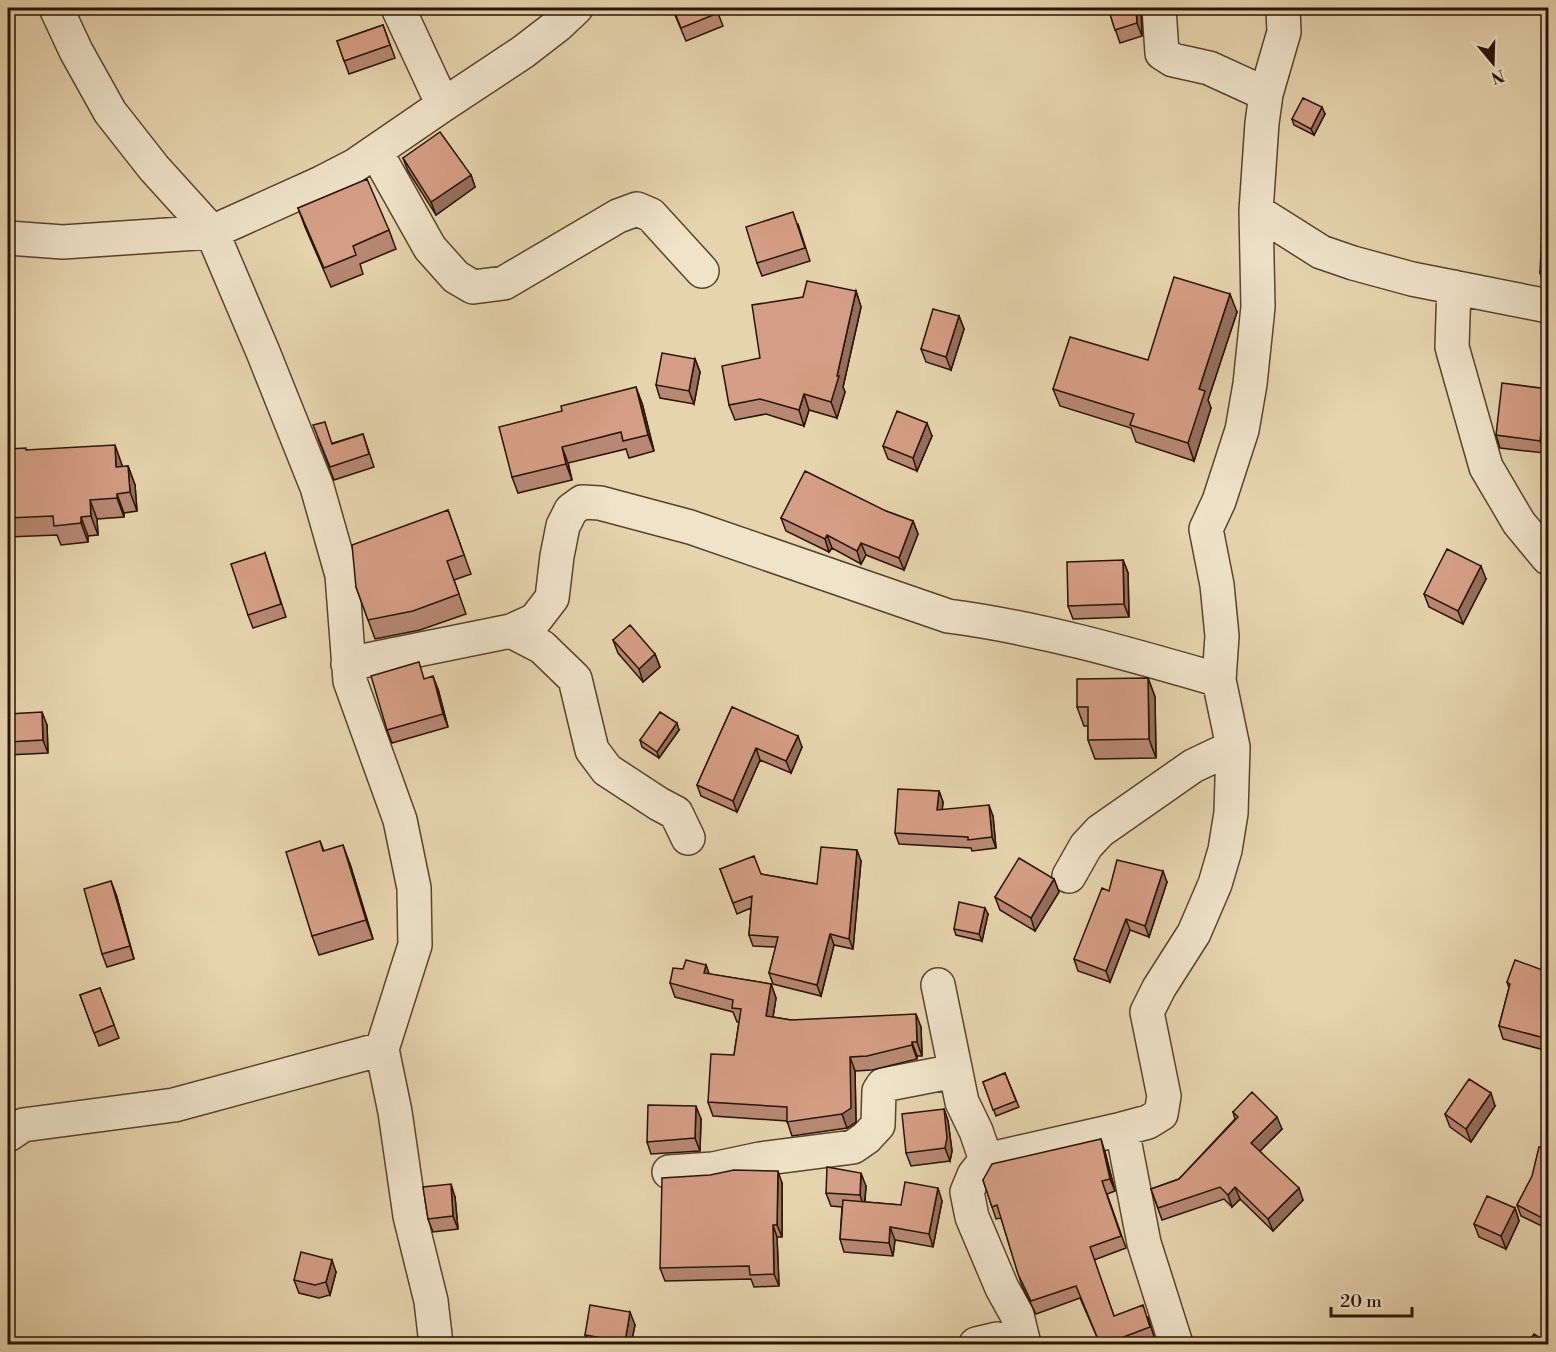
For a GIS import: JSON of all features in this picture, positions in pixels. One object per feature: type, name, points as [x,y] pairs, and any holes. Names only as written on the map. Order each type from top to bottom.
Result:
[{"type":"street","points":[[56,8],[75,51],[110,112],[154,168],[212,232],[317,487],[342,574],[350,681],[400,820],[414,888],[415,945],[382,1049],[410,1216],[431,1301],[436,1344]]},
{"type":"street","points":[[398,8],[443,105]]},
{"type":"street","points":[[8,238],[63,242],[212,232],[354,166],[523,52],[576,8]]},
{"type":"street","points":[[1159,8],[1162,53],[1173,60],[1209,68],[1266,94]]},
{"type":"street","points":[[976,1344],[997,1340],[1016,1344],[1017,1315],[1002,1288],[972,1217],[967,1192],[974,1175],[986,1160],[1122,1129],[1148,1122],[1161,1114],[1164,1096],[1147,1012],[1159,988],[1194,933],[1215,884],[1225,850],[1231,813],[1233,747],[1219,680],[1222,636],[1217,585],[1206,530],[1219,501],[1242,430],[1250,384],[1258,307],[1256,211],[1262,123],[1266,94],[1284,32],[1283,8]]},
{"type":"street","points":[[376,152],[430,248],[456,277],[473,287],[504,283],[618,216],[637,209],[651,215],[702,271]]},
{"type":"street","points":[[1256,211],[1321,252],[1353,263],[1412,279],[1548,306]]},
{"type":"street","points":[[1454,287],[1452,347],[1486,467],[1519,523],[1548,558]]},
{"type":"street","points":[[348,664],[511,631],[535,620],[552,598],[556,556],[563,526],[571,510],[582,502],[600,503],[690,527],[948,616],[989,621],[1092,644],[1219,680]]},
{"type":"street","points":[[511,631],[542,647],[575,680],[592,750],[607,770],[676,813],[688,838]]},
{"type":"street","points":[[1069,876],[1086,846],[1100,831],[1193,766],[1233,747]]},
{"type":"street","points":[[938,985],[962,1102],[976,1131],[986,1160]]},
{"type":"street","points":[[8,1135],[23,1125],[174,1104],[382,1049]]},
{"type":"street","points":[[669,1172],[713,1169],[760,1159],[853,1147],[866,1138],[878,1125],[879,1091],[883,1085],[955,1071]]},
{"type":"street","points":[[1122,1129],[1144,1243],[1176,1344]]},
{"type":"building","points":[[673,8],[716,8],[718,13],[681,28]]},
{"type":"building","points":[[1108,8],[1136,8],[1137,23],[1115,30]]},
{"type":"building","points":[[383,25],[390,45],[344,61],[337,41]]},
{"type":"building","points":[[1303,98],[1322,107],[1311,129],[1292,119]]},
{"type":"building","points":[[440,132],[471,175],[431,202],[403,158]]},
{"type":"building","points":[[367,179],[389,230],[353,246],[356,255],[324,268],[298,208]]},
{"type":"building","points":[[793,212],[805,248],[757,263],[746,227]]},
{"type":"building","points":[[1542,229],[1548,229],[1548,274],[1540,273]]},
{"type":"building","points":[[1174,277],[1230,294],[1199,389],[1205,391],[1188,443],[1130,425],[1134,414],[1053,389],[1070,337],[1148,360]]},
{"type":"building","points":[[807,281],[856,291],[837,376],[839,376],[831,402],[804,394],[799,410],[760,399],[729,405],[722,366],[760,358],[752,305],[803,297]]},
{"type":"building","points":[[933,309],[959,316],[946,357],[921,349]]},
{"type":"building","points":[[662,353],[695,359],[689,391],[656,385]]},
{"type":"building","points":[[1502,383],[1548,389],[1548,416],[1543,416],[1540,441],[1496,435]]},
{"type":"building","points":[[636,387],[648,435],[623,441],[621,432],[562,447],[566,464],[512,477],[499,427],[562,411],[561,406]]},
{"type":"building","points":[[897,411],[927,423],[913,458],[883,446]]},
{"type":"building","points":[[325,422],[332,444],[363,434],[369,454],[330,467],[313,425]]},
{"type":"building","points":[[115,445],[116,467],[128,466],[130,492],[117,494],[117,498],[90,500],[91,516],[81,517],[81,523],[54,526],[53,516],[8,518],[8,449]]},
{"type":"building","points":[[805,471],[886,511],[913,521],[899,558],[861,543],[857,551],[827,535],[825,539],[781,518]]},
{"type":"building","points":[[448,510],[464,555],[447,561],[459,594],[413,611],[368,620],[356,587],[352,545]]},
{"type":"building","points":[[1447,549],[1481,566],[1458,611],[1424,594]]},
{"type":"building","points":[[265,553],[281,604],[248,615],[231,564]]},
{"type":"building","points":[[1123,560],[1124,604],[1068,606],[1067,562]]},
{"type":"building","points":[[630,625],[655,654],[639,669],[613,640]]},
{"type":"building","points":[[419,662],[424,679],[433,676],[443,714],[387,730],[371,676]]},
{"type":"building","points":[[1148,678],[1149,739],[1088,740],[1088,707],[1077,707],[1077,679]]},
{"type":"building","points":[[732,707],[798,736],[786,761],[756,748],[733,801],[697,785]]},
{"type":"building","points":[[42,712],[43,740],[8,742],[8,714]]},
{"type":"building","points":[[660,712],[677,723],[657,752],[640,740]]},
{"type":"building","points":[[898,789],[939,791],[937,810],[989,805],[992,837],[968,840],[968,837],[895,833]]},
{"type":"building","points":[[320,841],[323,851],[343,845],[366,920],[312,936],[286,852]]},
{"type":"building","points":[[821,847],[857,850],[849,939],[830,934],[817,985],[769,973],[778,937],[749,935],[752,896],[733,903],[720,869],[754,856],[761,874],[817,884]]},
{"type":"building","points":[[1019,858],[1054,879],[1031,918],[995,897]]},
{"type":"building","points":[[1117,860],[1163,871],[1145,926],[1126,919],[1106,971],[1074,959],[1102,888],[1109,891]]},
{"type":"building","points":[[111,881],[130,946],[102,954],[84,889]]},
{"type":"building","points":[[959,902],[985,908],[979,934],[954,929]]},
{"type":"building","points":[[686,960],[706,965],[704,973],[771,984],[766,1016],[791,1020],[916,1014],[917,1042],[867,1056],[850,1057],[851,1108],[842,1114],[787,1122],[787,1107],[708,1102],[711,1054],[734,1055],[741,1009],[732,1008],[733,1000],[670,983],[673,968],[683,969]]},
{"type":"building","points":[[1515,960],[1548,972],[1548,999],[1544,1012],[1548,1013],[1548,1039],[1499,1026],[1510,984],[1507,982]]},
{"type":"building","points":[[100,988],[114,1025],[94,1033],[80,995]]},
{"type":"building","points":[[1005,1073],[1016,1101],[993,1110],[983,1082]]},
{"type":"building","points":[[1469,1079],[1491,1093],[1466,1129],[1445,1114]]},
{"type":"building","points":[[1252,1092],[1277,1117],[1251,1143],[1299,1188],[1268,1219],[1235,1187],[1228,1195],[1220,1187],[1158,1208],[1151,1189],[1179,1179],[1238,1117],[1233,1112]]},
{"type":"building","points":[[648,1105],[696,1106],[695,1138],[647,1142]]},
{"type":"building","points":[[944,1109],[947,1138],[945,1148],[906,1153],[902,1114]]},
{"type":"building","points":[[1101,1139],[1110,1179],[1102,1181],[1121,1236],[1090,1247],[1114,1316],[1143,1305],[1150,1327],[1105,1344],[1100,1344],[1076,1286],[1031,1301],[1018,1274],[997,1205],[992,1207],[983,1180],[992,1164]]},
{"type":"building","points":[[1539,1147],[1548,1149],[1548,1221],[1517,1205],[1532,1176]]},
{"type":"building","points":[[827,1167],[861,1173],[860,1195],[826,1193]]},
{"type":"building","points":[[734,1170],[778,1171],[777,1225],[773,1225],[774,1274],[750,1275],[749,1266],[660,1268],[662,1178],[710,1175]]},
{"type":"building","points":[[905,1182],[938,1188],[929,1234],[890,1227],[889,1243],[840,1239],[843,1200],[901,1205]]},
{"type":"building","points":[[451,1184],[453,1216],[428,1219],[423,1187]]},
{"type":"building","points":[[1487,1196],[1515,1208],[1501,1236],[1474,1224]]},
{"type":"building","points":[[301,1252],[332,1260],[326,1282],[315,1285],[294,1280]]},
{"type":"building","points":[[590,1305],[630,1312],[625,1342],[585,1335]]},
{"type":"building","points":[[1534,1334],[1548,1343],[1548,1344],[1527,1344]]}]
